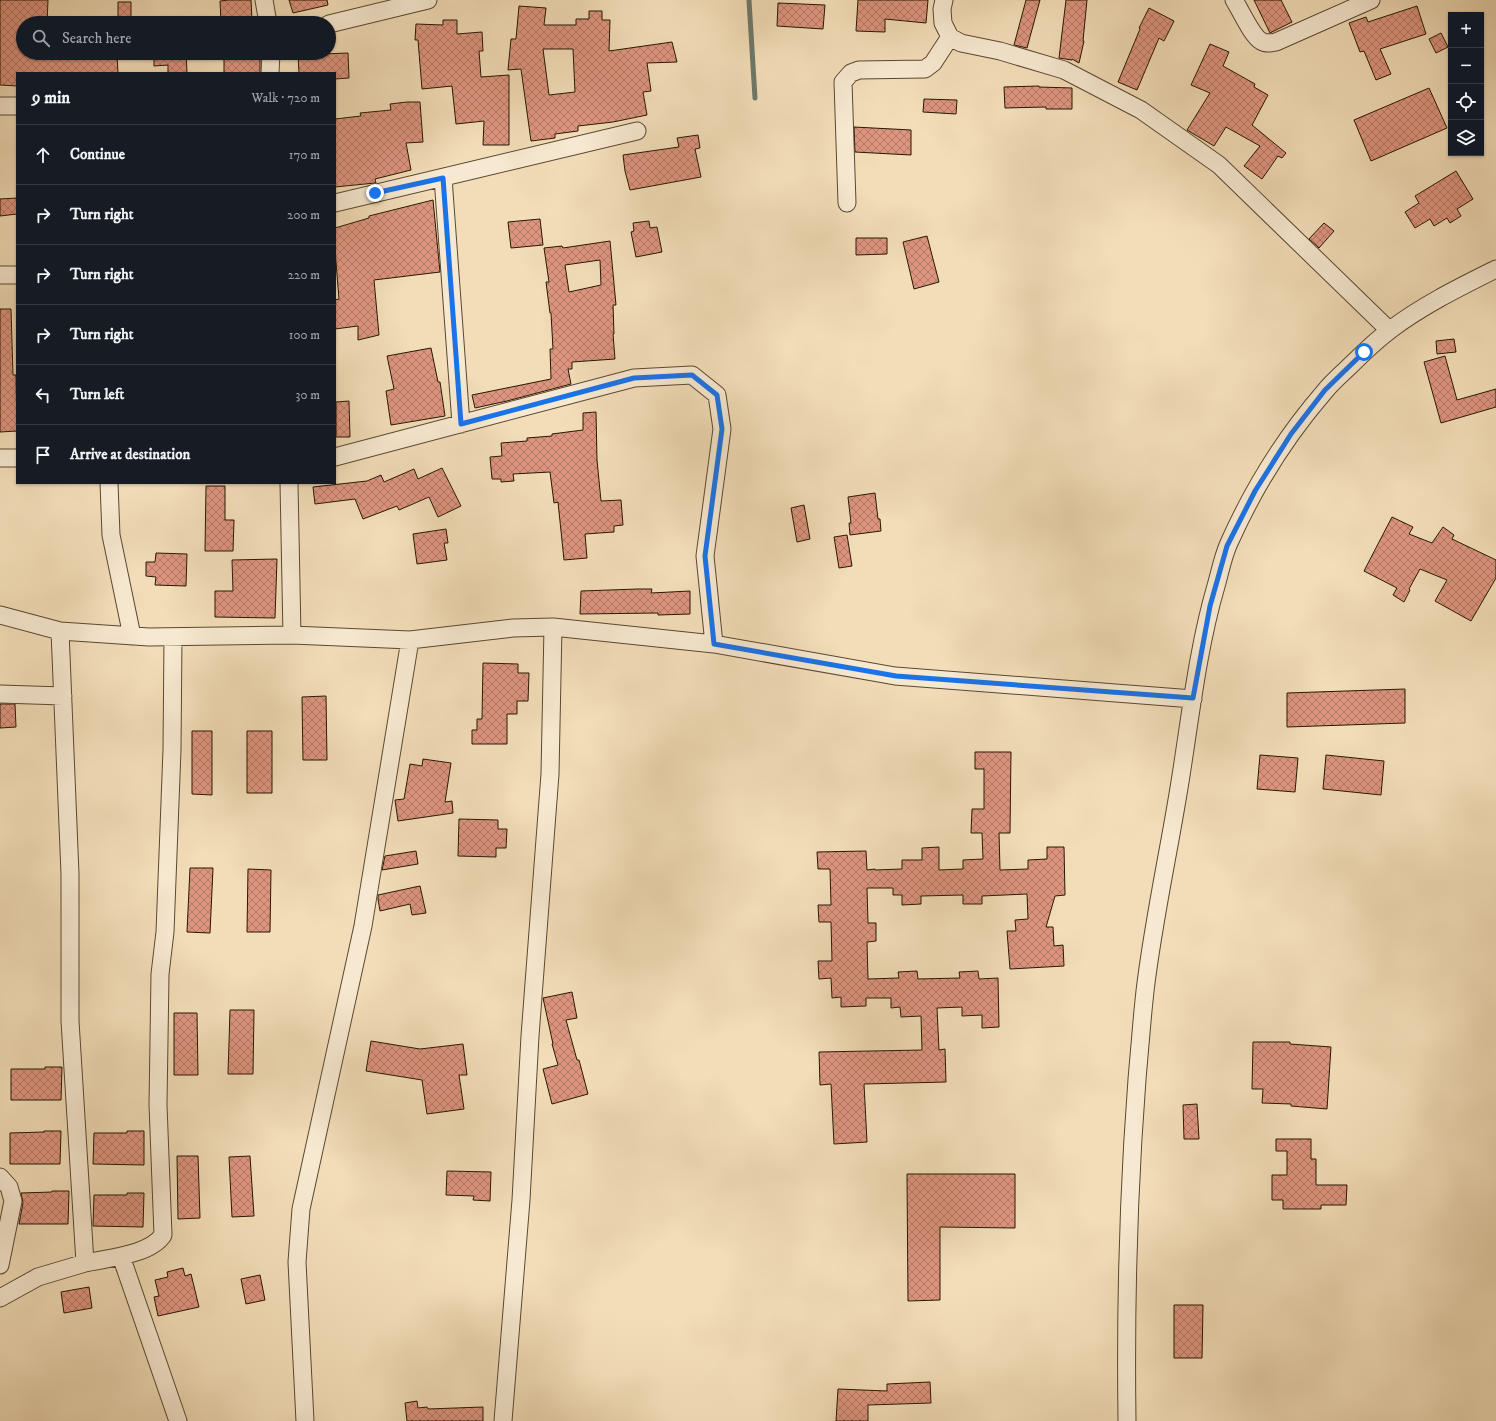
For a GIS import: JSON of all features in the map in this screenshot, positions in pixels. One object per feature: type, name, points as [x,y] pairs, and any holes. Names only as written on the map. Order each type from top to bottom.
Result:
[{"type":"street","points":[[264,0],[267,16]]},
{"type":"street","points":[[336,22],[428,0]]},
{"type":"street","points":[[944,0],[942,9],[943,23],[950,37],[961,43],[1000,51],[1064,70],[1141,110],[1219,165],[1389,330]]},
{"type":"street","points":[[1234,0],[1256,36],[1261,42],[1268,44],[1276,42],[1371,0]]},
{"type":"street","points":[[847,203],[843,82],[851,73],[860,70],[925,69],[933,63],[950,37]]},
{"type":"street","points":[[270,60],[270,72]]},
{"type":"street","points":[[0,106],[16,106]]},
{"type":"street","points":[[336,203],[637,131]]},
{"type":"street","points":[[443,178],[461,424]]},
{"type":"street","points":[[1127,1421],[1127,1251],[1140,1050],[1152,936],[1179,790],[1193,698],[1210,606],[1227,546],[1255,491],[1291,434],[1325,390],[1389,330],[1453,290],[1496,269]]},
{"type":"street","points":[[0,275],[16,275]]},
{"type":"street","points":[[336,457],[634,378],[692,375],[717,395],[722,429],[705,556],[714,644]]},
{"type":"street","points":[[0,458],[16,458]]},
{"type":"street","points":[[109,484],[111,535],[132,636]]},
{"type":"street","points":[[289,484],[292,634]]},
{"type":"street","points":[[0,615],[60,631],[173,637],[292,634],[410,640],[513,628],[553,627],[714,644],[896,676],[1193,698]]},
{"type":"street","points":[[503,1421],[521,1200],[530,1036],[550,774],[553,627]]},
{"type":"street","points":[[60,631],[70,874],[70,1021],[85,1263]]},
{"type":"street","points":[[0,1298],[38,1277],[85,1263],[121,1256],[152,1246],[159,1242],[163,1236],[158,1105],[160,974],[165,932],[172,750],[173,637]]},
{"type":"street","points":[[305,1421],[297,1262],[301,1209],[363,926],[410,640]]},
{"type":"street","points":[[0,694],[63,696]]},
{"type":"street","points":[[0,1177],[9,1187],[13,1200],[0,1265]]},
{"type":"street","points":[[121,1256],[178,1421]]},
{"type":"building","points":[[0,0],[48,0],[47,16],[16,16],[16,60],[117,60],[118,72],[16,72],[16,86],[0,85]]},
{"type":"building","points":[[251,0],[252,16],[221,16],[220,1]]},
{"type":"building","points":[[289,0],[327,0],[328,5],[293,13]]},
{"type":"building","points":[[858,0],[928,0],[926,23],[885,19],[885,32],[856,31]]},
{"type":"building","points":[[1026,0],[1040,0],[1027,48],[1014,45]]},
{"type":"building","points":[[1066,0],[1087,0],[1084,41],[1079,63],[1072,59],[1059,58]]},
{"type":"building","points":[[1254,0],[1281,0],[1292,22],[1270,33]]},
{"type":"building","points":[[118,2],[131,2],[131,16],[118,16]]},
{"type":"building","points":[[778,3],[825,5],[823,29],[777,26]]},
{"type":"building","points":[[519,6],[546,8],[544,25],[576,25],[576,19],[589,19],[589,11],[602,11],[602,20],[610,20],[609,51],[672,42],[677,62],[647,63],[651,91],[643,92],[647,115],[613,122],[578,126],[578,131],[555,134],[555,138],[531,141],[521,69],[508,70],[511,39],[516,39]],"holes":[[[543,49],[573,49],[575,92],[549,95]]]},
{"type":"building","points":[[1417,6],[1426,34],[1380,49],[1391,74],[1376,80],[1364,51],[1360,52],[1349,23],[1366,17],[1368,22]]},
{"type":"building","points":[[1149,8],[1174,21],[1164,41],[1159,38],[1137,90],[1118,82],[1140,29],[1139,28]]},
{"type":"building","points":[[443,20],[457,20],[457,34],[482,32],[483,51],[479,51],[481,77],[509,75],[509,145],[483,145],[484,121],[456,124],[452,86],[422,89],[418,40],[415,40],[416,24],[443,25]]},
{"type":"building","points":[[1441,33],[1448,47],[1436,53],[1429,39]]},
{"type":"building","points":[[1210,44],[1229,52],[1223,66],[1255,84],[1254,87],[1268,95],[1252,125],[1286,153],[1282,158],[1278,156],[1262,179],[1244,166],[1260,146],[1226,127],[1214,146],[1187,130],[1210,93],[1191,85]]},
{"type":"building","points":[[336,53],[348,53],[349,78],[336,79],[336,72],[299,72],[298,60],[336,60]]},
{"type":"building","points":[[154,60],[186,60],[187,72],[168,72],[168,65],[154,66]]},
{"type":"building","points":[[224,60],[260,60],[260,72],[224,72]]},
{"type":"building","points":[[1039,86],[1072,88],[1072,109],[1046,109],[1046,107],[1005,108],[1004,87]]},
{"type":"building","points":[[1429,88],[1447,128],[1371,161],[1354,120]]},
{"type":"building","points":[[924,99],[957,100],[956,114],[923,112]]},
{"type":"building","points":[[420,102],[423,142],[406,143],[411,170],[375,179],[376,183],[336,187],[336,119],[361,116],[360,113],[391,110],[390,104]]},
{"type":"building","points":[[854,127],[911,130],[911,155],[855,152]]},
{"type":"building","points":[[698,135],[700,148],[695,149],[701,177],[630,190],[623,155],[679,147],[677,138]]},
{"type":"building","points":[[1456,171],[1473,199],[1457,209],[1461,216],[1450,223],[1447,218],[1434,226],[1430,219],[1415,228],[1405,212],[1419,203],[1415,196]]},
{"type":"building","points":[[16,198],[16,214],[0,216],[0,199]]},
{"type":"building","points":[[433,200],[440,272],[374,280],[379,335],[358,340],[358,326],[336,329],[336,300],[339,299],[336,262],[336,228],[369,218],[369,216]]},
{"type":"building","points":[[540,219],[543,245],[511,248],[508,222]]},
{"type":"building","points":[[649,221],[650,228],[657,227],[662,252],[636,257],[631,232],[634,231],[633,223]]},
{"type":"building","points":[[1324,223],[1334,231],[1319,248],[1309,239]]},
{"type":"building","points":[[927,236],[939,282],[914,289],[903,242]]},
{"type":"building","points":[[856,238],[887,238],[887,254],[856,255]]},
{"type":"building","points":[[610,241],[616,305],[613,305],[615,359],[572,362],[572,369],[568,369],[571,384],[475,408],[472,395],[551,379],[550,349],[553,349],[551,313],[546,282],[549,282],[544,248],[562,246],[563,248]],"holes":[[[600,260],[601,285],[569,292],[565,265]]]},
{"type":"building","points":[[0,309],[11,309],[13,375],[16,375],[16,431],[0,432]]},
{"type":"building","points":[[1454,339],[1456,352],[1437,354],[1436,341]]},
{"type":"building","points":[[431,348],[438,382],[440,382],[445,416],[391,425],[386,391],[394,389],[387,356]]},
{"type":"building","points":[[1445,356],[1457,400],[1496,389],[1496,407],[1441,423],[1424,362]]},
{"type":"building","points":[[349,401],[350,437],[336,437],[336,402]]},
{"type":"building","points":[[596,412],[597,460],[601,501],[621,500],[623,525],[614,526],[614,532],[585,534],[587,558],[564,560],[558,502],[554,503],[550,472],[513,474],[514,481],[501,482],[501,479],[492,479],[490,457],[502,456],[501,443],[527,441],[527,438],[552,436],[552,434],[583,430],[583,413]]},
{"type":"building","points":[[442,468],[461,506],[438,517],[429,497],[399,510],[397,506],[363,519],[355,499],[315,504],[313,487],[367,481],[381,475],[384,482],[414,469],[418,479]]},
{"type":"building","points":[[206,486],[225,486],[225,520],[234,520],[233,551],[205,551]]},
{"type":"building","points":[[875,493],[881,531],[850,535],[849,523],[851,523],[848,497]]},
{"type":"building","points":[[804,505],[810,539],[797,542],[791,508]]},
{"type":"building","points":[[1392,517],[1413,527],[1409,534],[1432,543],[1443,527],[1454,535],[1452,539],[1496,560],[1496,578],[1471,621],[1435,601],[1447,580],[1420,569],[1404,602],[1393,595],[1397,588],[1364,571]]},
{"type":"building","points":[[446,529],[448,543],[444,543],[447,560],[417,564],[413,534]]},
{"type":"building","points":[[847,535],[852,566],[839,568],[834,537]]},
{"type":"building","points":[[156,553],[187,554],[186,586],[155,585],[156,577],[146,576],[146,562],[155,562]]},
{"type":"building","points":[[277,559],[275,618],[215,617],[215,591],[233,591],[232,560]]},
{"type":"building","points":[[652,589],[651,593],[690,591],[690,614],[580,614],[581,591]]},
{"type":"building","points":[[483,663],[518,664],[518,673],[529,673],[528,701],[517,701],[517,714],[507,714],[507,744],[472,744],[472,730],[477,730],[477,719],[482,719]]},
{"type":"building","points":[[1405,689],[1405,723],[1287,727],[1287,693]]},
{"type":"building","points":[[326,696],[327,760],[303,760],[302,697]]},
{"type":"building","points":[[0,704],[15,704],[16,727],[0,728]]},
{"type":"building","points":[[192,731],[212,731],[212,795],[192,794]]},
{"type":"building","points":[[247,731],[272,731],[272,793],[247,793]]},
{"type":"building","points":[[975,752],[1011,752],[1010,833],[999,833],[1000,870],[1028,869],[1028,860],[1047,859],[1047,847],[1064,847],[1065,895],[1055,896],[1046,927],[1053,927],[1054,946],[1063,945],[1064,966],[1010,969],[1007,931],[1016,931],[1015,920],[1028,919],[1027,894],[982,896],[982,904],[963,904],[963,895],[921,896],[921,904],[902,905],[902,895],[893,895],[893,888],[867,888],[868,923],[876,923],[876,941],[867,942],[868,979],[899,978],[898,972],[917,971],[918,979],[960,978],[959,972],[978,971],[979,979],[998,978],[999,1027],[982,1028],[982,1015],[962,1016],[962,1007],[937,1008],[939,1050],[945,1049],[946,1082],[864,1084],[867,1142],[834,1144],[831,1084],[820,1085],[819,1052],[922,1050],[921,1016],[901,1017],[900,1007],[891,1008],[891,998],[866,998],[866,1006],[841,1007],[841,997],[832,998],[831,978],[819,979],[818,961],[832,961],[831,922],[819,922],[818,905],[831,905],[830,869],[818,869],[817,852],[866,851],[867,870],[902,869],[902,860],[922,860],[922,848],[939,847],[939,870],[963,869],[963,860],[983,859],[982,833],[971,833],[972,809],[984,809],[984,769],[975,769]]},
{"type":"building","points":[[1260,755],[1298,758],[1295,792],[1257,789]]},
{"type":"building","points":[[1326,755],[1384,761],[1381,795],[1323,789]]},
{"type":"building","points":[[423,759],[451,763],[445,802],[452,801],[453,813],[398,821],[395,800],[404,799],[410,764],[422,766]]},
{"type":"building","points":[[459,819],[498,820],[498,829],[507,829],[506,848],[496,848],[496,857],[458,856]]},
{"type":"building","points":[[416,851],[418,864],[382,870],[385,856]]},
{"type":"building","points":[[190,868],[213,868],[210,933],[187,932]]},
{"type":"building","points":[[248,869],[271,870],[270,932],[247,932]]},
{"type":"building","points":[[420,886],[426,913],[412,915],[410,904],[380,911],[378,895]]},
{"type":"building","points":[[572,992],[577,1018],[566,1020],[588,1094],[552,1104],[543,1069],[558,1065],[552,1044],[543,998]]},
{"type":"building","points":[[230,1010],[254,1010],[253,1074],[228,1074]]},
{"type":"building","points":[[174,1013],[197,1013],[198,1075],[174,1075]]},
{"type":"building","points":[[371,1041],[420,1049],[463,1044],[467,1075],[459,1075],[464,1109],[427,1114],[422,1080],[366,1071]]},
{"type":"building","points":[[1253,1042],[1290,1042],[1290,1044],[1331,1047],[1327,1109],[1291,1106],[1291,1104],[1262,1103],[1263,1089],[1252,1089]]},
{"type":"building","points":[[45,1067],[62,1067],[61,1100],[11,1100],[11,1069],[45,1069]]},
{"type":"building","points":[[1197,1104],[1199,1139],[1184,1139],[1183,1105]]},
{"type":"building","points":[[61,1131],[60,1164],[10,1164],[10,1133]]},
{"type":"building","points":[[127,1131],[144,1131],[144,1165],[93,1164],[94,1133],[127,1133]]},
{"type":"building","points":[[1276,1139],[1311,1139],[1311,1159],[1316,1159],[1316,1185],[1347,1185],[1346,1205],[1321,1205],[1321,1209],[1283,1209],[1283,1200],[1272,1200],[1272,1175],[1287,1175],[1287,1151],[1276,1151]]},
{"type":"building","points":[[177,1156],[198,1156],[200,1218],[178,1219]]},
{"type":"building","points":[[250,1156],[254,1216],[232,1217],[229,1157]]},
{"type":"building","points":[[447,1171],[491,1172],[490,1201],[473,1200],[474,1196],[446,1195]]},
{"type":"building","points":[[907,1174],[1015,1174],[1015,1228],[940,1227],[940,1300],[908,1301]]},
{"type":"building","points":[[69,1191],[68,1224],[19,1224],[23,1203],[21,1193]]},
{"type":"building","points":[[127,1193],[144,1193],[143,1227],[93,1226],[94,1195],[127,1195]]},
{"type":"building","points":[[183,1268],[185,1276],[191,1274],[199,1307],[158,1316],[154,1297],[159,1296],[155,1280],[168,1277],[167,1272]]},
{"type":"building","points":[[260,1275],[265,1300],[246,1304],[241,1279]]},
{"type":"building","points":[[89,1287],[92,1308],[64,1313],[61,1292]]},
{"type":"building","points":[[1174,1305],[1203,1305],[1202,1358],[1174,1358]]},
{"type":"building","points":[[930,1382],[931,1403],[868,1405],[868,1421],[836,1421],[838,1389],[887,1391],[887,1384]]},
{"type":"building","points":[[417,1401],[418,1408],[427,1407],[428,1409],[483,1407],[483,1421],[407,1421],[405,1403]]},
{"type":"waterway","points":[[749,0],[755,98]]},
{"type":"route","points":[[375,193],[443,178],[461,424],[634,378],[692,375],[717,395],[722,429],[705,556],[714,644],[896,676],[1193,698],[1210,606],[1227,546],[1255,491],[1291,434],[1325,390],[1364,352]]}]
